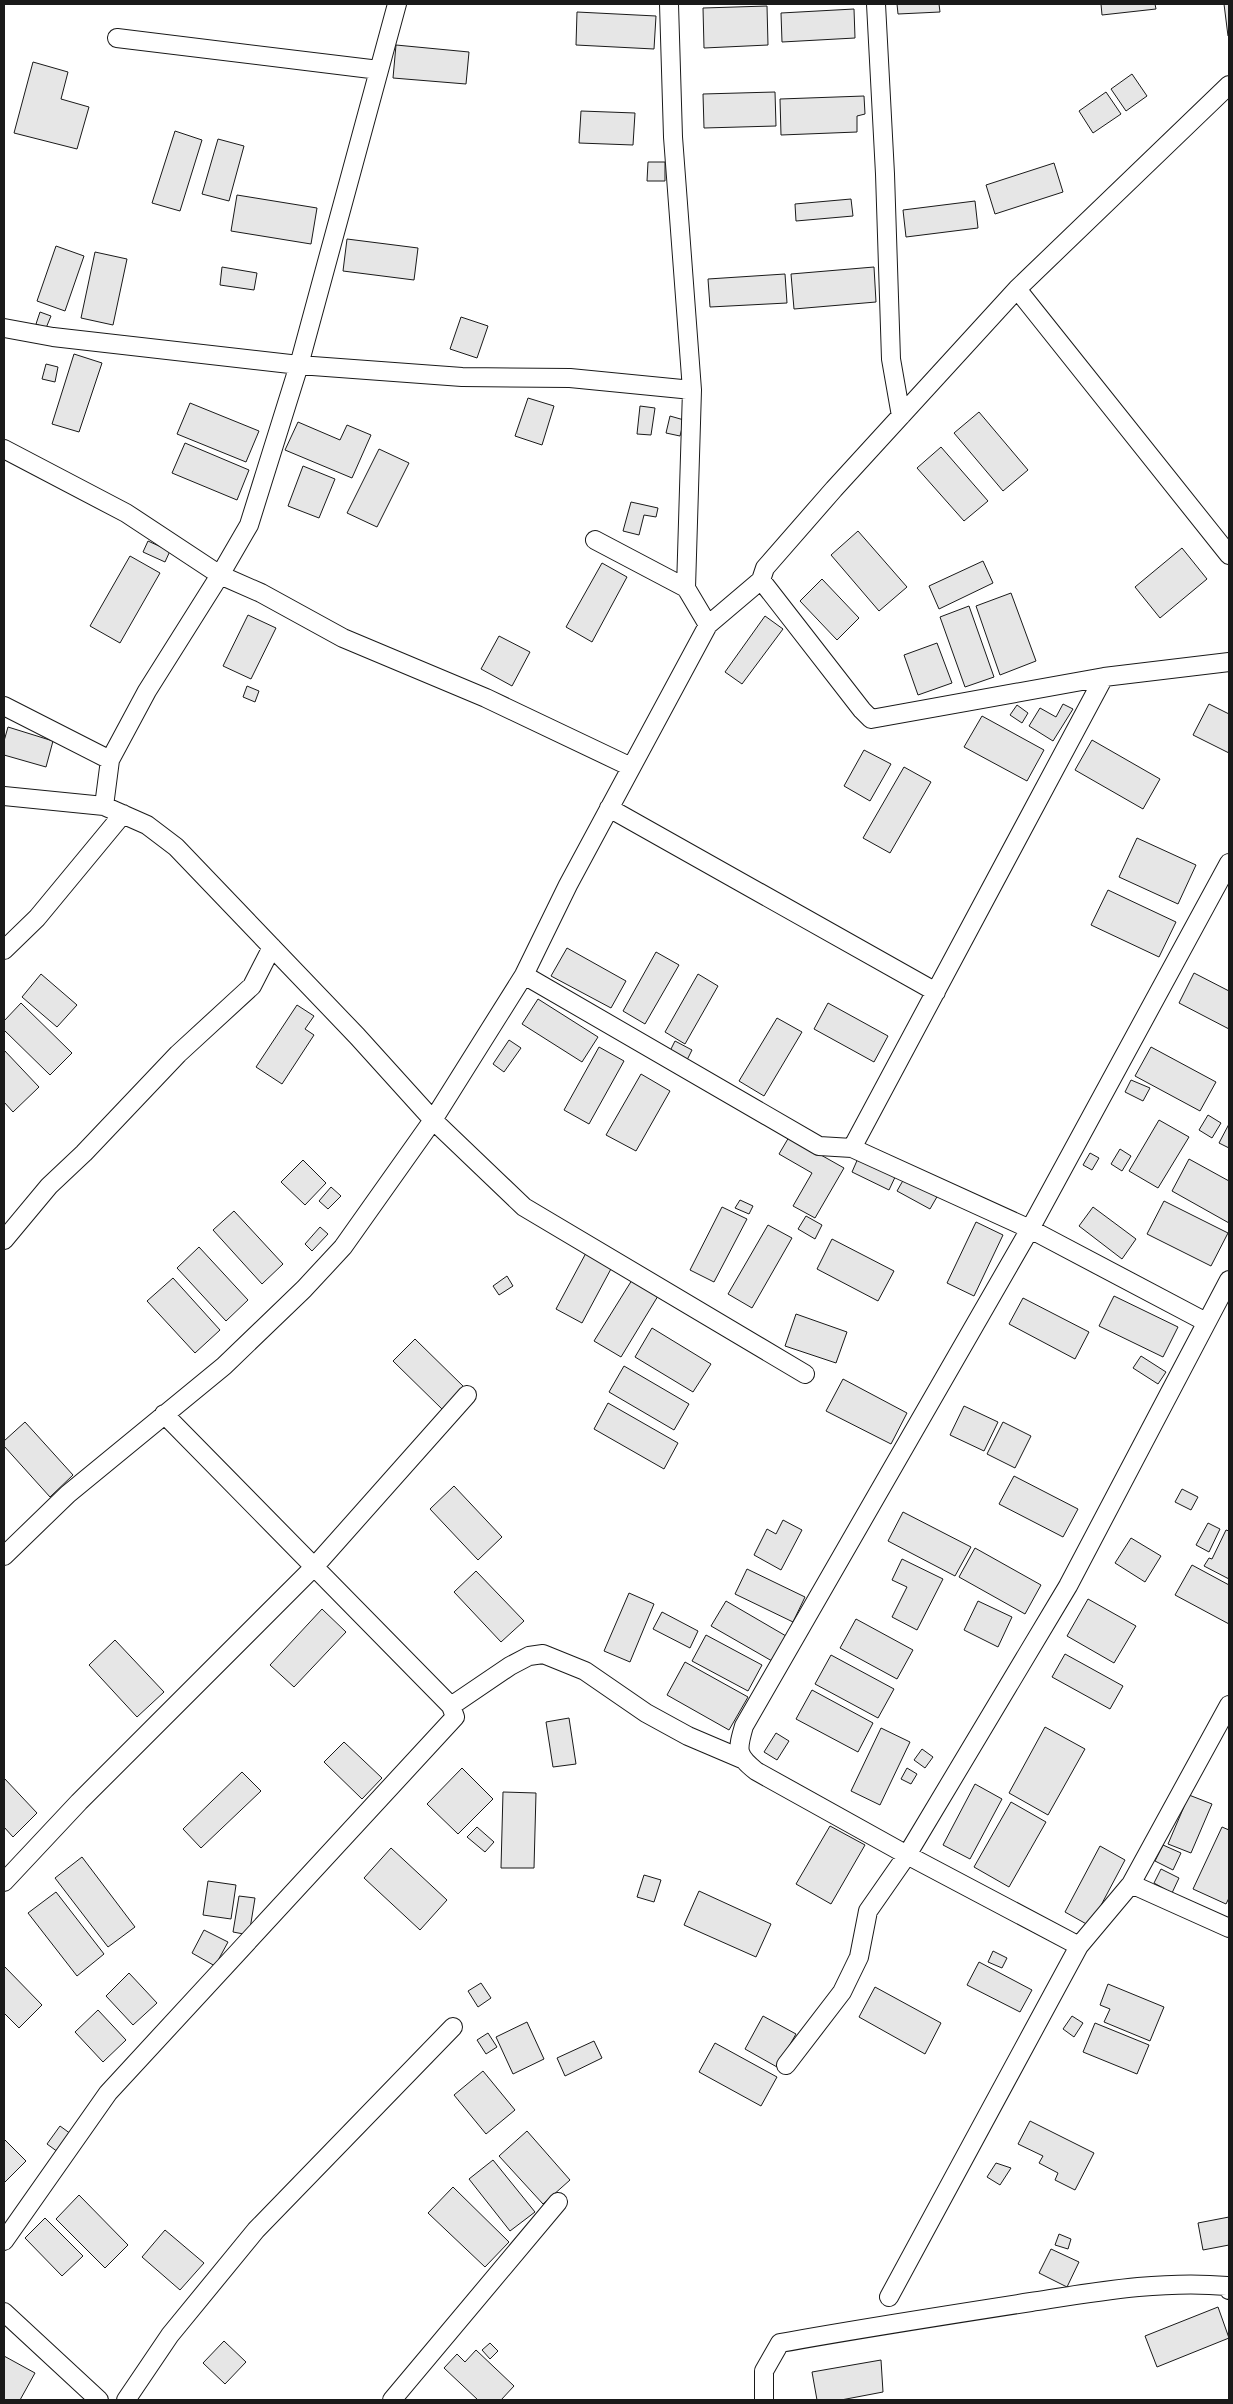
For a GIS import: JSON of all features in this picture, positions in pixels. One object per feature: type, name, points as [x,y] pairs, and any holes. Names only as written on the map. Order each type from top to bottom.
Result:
[{"type":"street","points":[[104,806],[110,760],[147,691],[249,525],[299,364],[397,4]]},
{"type":"street","points":[[669,4],[673,137],[692,390],[686,588]]},
{"type":"street","points":[[876,4],[885,174],[891,359],[901,416]]},
{"type":"street","points":[[117,38],[379,70]]},
{"type":"street","points":[[4,1556],[68,1494],[224,1366],[304,1289],[343,1247],[433,1120],[524,975],[609,808],[708,624],[761,580],[765,568],[1016,289],[1229,85]]},
{"type":"street","points":[[1016,289],[1229,555]]},
{"type":"street","points":[[4,328],[53,337],[299,364],[462,377],[570,378],[692,390]]},
{"type":"street","points":[[4,449],[126,513],[220,575],[261,593],[343,638],[486,698],[631,767]]},
{"type":"street","points":[[595,540],[686,588],[708,624]]},
{"type":"street","points":[[761,580],[862,710],[871,718],[1104,677],[1229,662]]},
{"type":"street","points":[[852,1148],[1104,677]]},
{"type":"street","points":[[4,706],[110,760]]},
{"type":"street","points":[[4,796],[104,806],[147,825],[176,847],[433,1120],[524,1207],[805,1374]]},
{"type":"street","points":[[609,808],[936,992]]},
{"type":"street","points":[[4,950],[37,918],[124,814]]},
{"type":"street","points":[[742,1759],[738,1746],[744,1726],[1030,1229],[1229,863]]},
{"type":"street","points":[[4,1240],[49,1186],[84,1153],[178,1054],[252,986],[272,947]]},
{"type":"street","points":[[524,975],[819,1146],[852,1148],[1030,1229],[1206,1322]]},
{"type":"street","points":[[786,2066],[842,1992],[859,1957],[868,1911],[907,1855],[1068,1586],[1229,1280]]},
{"type":"street","points":[[4,1882],[79,1802],[315,1566],[466,1395]]},
{"type":"street","points":[[4,2242],[108,2094],[455,1717],[451,1706],[164,1414]]},
{"type":"street","points":[[451,1706],[510,1666],[529,1656],[543,1654],[585,1671],[646,1713],[688,1736],[742,1759],[756,1771],[907,1855],[1079,1946]]},
{"type":"street","points":[[889,2297],[1079,1946],[1131,1884],[1229,1705]]},
{"type":"street","points":[[1131,1884],[1229,1928]]},
{"type":"street","points":[[126,2400],[170,2334],[256,2230],[453,2028]]},
{"type":"street","points":[[392,2400],[558,2202]]},
{"type":"street","points":[[764,2400],[764,2371],[780,2343],[902,2322],[1132,2288],[1194,2283],[1227,2286],[1229,2290]]},
{"type":"street","points":[[4,2312],[99,2400]]},
{"type":"building","points":[[897,4],[939,4],[940,12],[898,14]]},
{"type":"building","points":[[1101,4],[1155,4],[1156,9],[1102,15]]},
{"type":"building","points":[[1224,4],[1229,4],[1228,36]]},
{"type":"building","points":[[767,6],[768,45],[704,48],[703,8]]},
{"type":"building","points":[[854,9],[855,38],[782,42],[781,13]]},
{"type":"building","points":[[577,12],[656,16],[654,49],[576,45]]},
{"type":"building","points":[[396,45],[469,52],[466,84],[393,78]]},
{"type":"building","points":[[33,62],[68,72],[61,99],[89,107],[77,149],[14,133]]},
{"type":"building","points":[[1132,74],[1147,96],[1126,111],[1111,89]]},
{"type":"building","points":[[775,92],[776,126],[704,128],[703,94]]},
{"type":"building","points":[[1106,92],[1121,114],[1093,133],[1079,111]]},
{"type":"building","points":[[864,96],[865,114],[857,116],[857,132],[781,135],[780,99]]},
{"type":"building","points":[[581,111],[635,113],[633,145],[579,143]]},
{"type":"building","points":[[175,131],[202,140],[180,211],[152,203]]},
{"type":"building","points":[[218,139],[244,146],[229,201],[202,194]]},
{"type":"building","points":[[648,162],[665,162],[665,181],[647,181]]},
{"type":"building","points":[[1054,163],[1063,192],[995,214],[986,185]]},
{"type":"building","points":[[237,195],[317,208],[311,244],[231,231]]},
{"type":"building","points":[[851,199],[853,216],[796,221],[795,204]]},
{"type":"building","points":[[975,201],[978,228],[906,237],[903,210]]},
{"type":"building","points":[[347,239],[418,248],[414,280],[343,271]]},
{"type":"building","points":[[56,246],[84,256],[65,311],[37,301]]},
{"type":"building","points":[[95,252],[127,259],[113,325],[81,318]]},
{"type":"building","points":[[222,267],[257,273],[254,290],[220,285]]},
{"type":"building","points":[[874,267],[876,302],[794,309],[791,274]]},
{"type":"building","points":[[785,274],[787,303],[710,307],[708,279]]},
{"type":"building","points":[[40,312],[51,316],[46,328],[36,324]]},
{"type":"building","points":[[461,317],[488,326],[477,358],[450,349]]},
{"type":"building","points":[[74,354],[102,363],[79,432],[52,424]]},
{"type":"building","points":[[46,364],[58,367],[55,382],[42,379]]},
{"type":"building","points":[[528,398],[554,406],[542,445],[515,436]]},
{"type":"building","points":[[190,403],[259,431],[246,462],[177,434]]},
{"type":"building","points":[[640,406],[655,408],[651,435],[637,434]]},
{"type":"building","points":[[979,412],[1028,470],[1003,491],[954,433]]},
{"type":"building","points":[[670,416],[684,420],[680,436],[666,433]]},
{"type":"building","points":[[298,422],[340,440],[347,425],[371,435],[352,478],[285,450]]},
{"type":"building","points":[[185,443],[249,470],[237,500],[172,473]]},
{"type":"building","points":[[941,447],[988,501],[964,521],[917,468]]},
{"type":"building","points":[[379,449],[409,463],[377,527],[347,513]]},
{"type":"building","points":[[303,466],[335,479],[319,518],[288,506]]},
{"type":"building","points":[[631,502],[658,508],[656,517],[644,515],[639,535],[623,531]]},
{"type":"building","points":[[858,531],[907,587],[879,611],[831,555]]},
{"type":"building","points":[[148,541],[170,551],[165,562],[143,552]]},
{"type":"building","points":[[1182,548],[1207,579],[1160,618],[1135,587]]},
{"type":"building","points":[[130,556],[160,573],[120,643],[90,626]]},
{"type":"building","points":[[983,561],[993,583],[939,609],[929,586]]},
{"type":"building","points":[[602,563],[627,577],[592,642],[566,627]]},
{"type":"building","points":[[822,579],[859,618],[837,640],[800,601]]},
{"type":"building","points":[[1011,593],[1036,661],[1000,675],[976,606]]},
{"type":"building","points":[[969,606],[994,677],[965,687],[940,617]]},
{"type":"building","points":[[248,615],[276,628],[251,679],[223,666]]},
{"type":"building","points":[[765,616],[783,629],[742,684],[725,672]]},
{"type":"building","points":[[499,636],[530,652],[512,686],[481,669]]},
{"type":"building","points":[[937,643],[952,683],[918,695],[904,655]]},
{"type":"building","points":[[247,686],[259,691],[255,702],[243,697]]},
{"type":"building","points":[[1063,704],[1073,709],[1053,741],[1029,726],[1040,708],[1056,717]]},
{"type":"building","points":[[1209,704],[1229,714],[1229,753],[1193,735]]},
{"type":"building","points":[[1017,705],[1028,713],[1022,723],[1010,715]]},
{"type":"building","points":[[982,716],[1044,750],[1027,781],[964,747]]},
{"type":"building","points":[[8,727],[53,741],[46,767],[4,755],[4,741]]},
{"type":"building","points":[[1092,740],[1160,779],[1143,809],[1075,770]]},
{"type":"building","points":[[864,750],[891,764],[870,801],[844,786]]},
{"type":"building","points":[[904,767],[931,782],[890,853],[863,838]]},
{"type":"building","points":[[1137,838],[1196,865],[1178,904],[1119,877]]},
{"type":"building","points":[[1108,890],[1176,922],[1159,957],[1091,925]]},
{"type":"building","points":[[567,948],[626,981],[611,1008],[551,976]]},
{"type":"building","points":[[656,952],[679,965],[645,1024],[623,1011]]},
{"type":"building","points":[[1194,973],[1229,991],[1229,1029],[1179,1003]]},
{"type":"building","points":[[41,974],[77,1005],[57,1027],[22,997]]},
{"type":"building","points":[[698,974],[718,986],[685,1044],[665,1032]]},
{"type":"building","points":[[538,999],[598,1037],[582,1062],[522,1024]]},
{"type":"building","points":[[21,1003],[72,1053],[50,1075],[4,1030],[4,1021]]},
{"type":"building","points":[[828,1003],[888,1036],[874,1062],[814,1029]]},
{"type":"building","points":[[297,1005],[314,1016],[305,1029],[314,1035],[282,1084],[256,1067]]},
{"type":"building","points":[[777,1018],[802,1032],[764,1096],[739,1081]]},
{"type":"building","points":[[509,1040],[521,1048],[504,1072],[493,1064]]},
{"type":"building","points":[[675,1041],[692,1050],[687,1060],[670,1051]]},
{"type":"building","points":[[599,1047],[624,1061],[589,1124],[564,1110]]},
{"type":"building","points":[[1151,1047],[1216,1082],[1200,1111],[1135,1076]]},
{"type":"building","points":[[4,1050],[39,1087],[13,1112],[4,1102]]},
{"type":"building","points":[[641,1074],[670,1091],[636,1151],[606,1135]]},
{"type":"building","points":[[1131,1080],[1150,1088],[1143,1101],[1125,1092]]},
{"type":"building","points":[[1208,1115],[1221,1123],[1212,1138],[1199,1130]]},
{"type":"building","points":[[1159,1120],[1189,1137],[1158,1188],[1129,1171]]},
{"type":"building","points":[[1229,1124],[1229,1148],[1219,1143]]},
{"type":"building","points":[[789,1137],[844,1168],[815,1218],[793,1206],[812,1173],[779,1154]]},
{"type":"building","points":[[1120,1149],[1131,1156],[1122,1171],[1111,1164]]},
{"type":"building","points":[[1090,1153],[1099,1158],[1092,1170],[1083,1165]]},
{"type":"building","points":[[859,1156],[897,1173],[889,1190],[852,1172]]},
{"type":"building","points":[[1189,1159],[1229,1181],[1229,1223],[1172,1191]]},
{"type":"building","points":[[303,1160],[326,1183],[305,1205],[281,1182]]},
{"type":"building","points":[[905,1177],[938,1195],[930,1209],[897,1191]]},
{"type":"building","points":[[331,1187],[341,1196],[328,1209],[319,1201]]},
{"type":"building","points":[[740,1200],[753,1206],[749,1214],[735,1208]]},
{"type":"building","points":[[1164,1201],[1228,1233],[1211,1266],[1147,1234]]},
{"type":"building","points":[[722,1207],[747,1219],[714,1282],[690,1270]]},
{"type":"building","points":[[1093,1207],[1136,1239],[1122,1259],[1079,1226]]},
{"type":"building","points":[[234,1211],[283,1264],[262,1284],[213,1230]]},
{"type":"building","points":[[806,1216],[822,1225],[815,1239],[798,1229]]},
{"type":"building","points":[[976,1222],[1003,1235],[974,1296],[947,1283]]},
{"type":"building","points":[[768,1225],[792,1238],[752,1308],[728,1294]]},
{"type":"building","points":[[320,1227],[328,1234],[312,1251],[305,1244]]},
{"type":"building","points":[[832,1239],[894,1271],[878,1301],[817,1269]]},
{"type":"building","points":[[199,1247],[248,1300],[226,1321],[177,1268]]},
{"type":"building","points":[[586,1253],[612,1267],[582,1323],[556,1309]]},
{"type":"building","points":[[507,1276],[513,1286],[499,1295],[493,1286]]},
{"type":"building","points":[[173,1278],[220,1330],[195,1353],[147,1301]]},
{"type":"building","points":[[632,1280],[658,1296],[621,1357],[594,1341]]},
{"type":"building","points":[[1114,1296],[1178,1327],[1163,1357],[1099,1326]]},
{"type":"building","points":[[1023,1298],[1089,1332],[1075,1359],[1009,1324]]},
{"type":"building","points":[[796,1314],[847,1332],[836,1363],[785,1346]]},
{"type":"building","points":[[652,1328],[711,1364],[693,1392],[635,1357]]},
{"type":"building","points":[[415,1339],[465,1388],[443,1410],[393,1361]]},
{"type":"building","points":[[1141,1356],[1166,1372],[1158,1384],[1133,1368]]},
{"type":"building","points":[[624,1366],[689,1404],[674,1430],[609,1392]]},
{"type":"building","points":[[843,1379],[907,1413],[891,1444],[826,1411]]},
{"type":"building","points":[[608,1403],[678,1443],[664,1469],[594,1429]]},
{"type":"building","points":[[964,1406],[998,1422],[984,1451],[950,1435]]},
{"type":"building","points":[[25,1422],[73,1475],[50,1497],[4,1446],[4,1441]]},
{"type":"building","points":[[1003,1422],[1031,1436],[1015,1468],[987,1454]]},
{"type":"building","points":[[1014,1476],[1078,1509],[1063,1537],[999,1504]]},
{"type":"building","points":[[454,1486],[502,1537],[478,1560],[430,1509]]},
{"type":"building","points":[[1182,1489],[1198,1497],[1191,1510],[1175,1502]]},
{"type":"building","points":[[903,1512],[971,1547],[955,1576],[888,1541]]},
{"type":"building","points":[[783,1520],[802,1530],[781,1570],[754,1555],[767,1529],[776,1534]]},
{"type":"building","points":[[1208,1523],[1220,1529],[1209,1552],[1196,1545]]},
{"type":"building","points":[[1226,1530],[1229,1531],[1229,1579],[1204,1566],[1209,1558],[1212,1559]]},
{"type":"building","points":[[1131,1538],[1161,1556],[1145,1582],[1115,1563]]},
{"type":"building","points":[[975,1548],[1041,1585],[1025,1614],[959,1577]]},
{"type":"building","points":[[902,1559],[943,1579],[917,1630],[892,1617],[907,1587],[892,1580]]},
{"type":"building","points":[[1192,1565],[1229,1585],[1229,1624],[1175,1595]]},
{"type":"building","points":[[747,1569],[805,1597],[793,1622],[735,1594]]},
{"type":"building","points":[[476,1571],[524,1621],[501,1642],[454,1592]]},
{"type":"building","points":[[629,1593],[654,1604],[630,1662],[604,1651]]},
{"type":"building","points":[[1088,1599],[1136,1626],[1114,1663],[1067,1636]]},
{"type":"building","points":[[726,1601],[786,1636],[772,1661],[711,1626]]},
{"type":"building","points":[[978,1601],[1012,1617],[998,1647],[964,1630]]},
{"type":"building","points":[[322,1609],[346,1632],[294,1687],[270,1665]]},
{"type":"building","points":[[662,1612],[698,1631],[690,1648],[653,1629]]},
{"type":"building","points":[[856,1619],[913,1650],[897,1679],[840,1648]]},
{"type":"building","points":[[706,1635],[762,1665],[748,1691],[692,1661]]},
{"type":"building","points":[[115,1640],[164,1692],[137,1717],[89,1665]]},
{"type":"building","points":[[1065,1654],[1123,1686],[1110,1709],[1052,1677]]},
{"type":"building","points":[[831,1655],[894,1689],[878,1718],[815,1684]]},
{"type":"building","points":[[685,1662],[748,1697],[729,1730],[667,1695]]},
{"type":"building","points":[[812,1690],[873,1723],[858,1752],[796,1719]]},
{"type":"building","points":[[569,1718],[576,1764],[553,1767],[546,1722]]},
{"type":"building","points":[[1045,1727],[1085,1749],[1048,1815],[1009,1793]]},
{"type":"building","points":[[881,1728],[910,1742],[880,1805],[851,1791]]},
{"type":"building","points":[[776,1733],[789,1741],[777,1760],[764,1752]]},
{"type":"building","points":[[344,1742],[382,1778],[362,1799],[324,1762]]},
{"type":"building","points":[[922,1749],[933,1757],[925,1768],[914,1760]]},
{"type":"building","points":[[462,1768],[493,1799],[458,1834],[427,1804]]},
{"type":"building","points":[[907,1768],[917,1774],[911,1784],[901,1779]]},
{"type":"building","points":[[242,1772],[261,1791],[201,1848],[183,1829]]},
{"type":"building","points":[[4,1778],[37,1813],[13,1837],[4,1827]]},
{"type":"building","points":[[975,1784],[1002,1799],[970,1859],[943,1845]]},
{"type":"building","points":[[503,1792],[536,1793],[534,1868],[501,1868]]},
{"type":"building","points":[[1189,1795],[1212,1804],[1191,1853],[1168,1844]]},
{"type":"building","points":[[1011,1802],[1046,1822],[1009,1887],[974,1867]]},
{"type":"building","points":[[830,1826],[865,1845],[831,1904],[796,1884]]},
{"type":"building","points":[[477,1827],[494,1842],[485,1852],[467,1837]]},
{"type":"building","points":[[1222,1827],[1229,1830],[1229,1898],[1226,1904],[1193,1889]]},
{"type":"building","points":[[1163,1845],[1181,1853],[1173,1870],[1155,1861]]},
{"type":"building","points":[[1100,1846],[1125,1860],[1090,1926],[1065,1912]]},
{"type":"building","points":[[391,1848],[447,1900],[420,1930],[364,1878]]},
{"type":"building","points":[[82,1857],[135,1927],[108,1947],[55,1878]]},
{"type":"building","points":[[1161,1869],[1179,1878],[1172,1893],[1154,1883]]},
{"type":"building","points":[[644,1875],[661,1880],[654,1902],[637,1897]]},
{"type":"building","points":[[208,1881],[236,1885],[231,1919],[203,1915]]},
{"type":"building","points":[[699,1891],[771,1924],[756,1957],[684,1925]]},
{"type":"building","points":[[56,1892],[104,1954],[77,1976],[28,1913]]},
{"type":"building","points":[[239,1896],[255,1898],[249,1935],[233,1932]]},
{"type":"building","points":[[204,1930],[228,1942],[215,1966],[192,1953]]},
{"type":"building","points":[[993,1951],[1007,1958],[1002,1968],[988,1962]]},
{"type":"building","points":[[979,1962],[1032,1990],[1020,2012],[967,1985]]},
{"type":"building","points":[[4,1966],[42,2005],[19,2028],[4,2013]]},
{"type":"building","points":[[129,1973],[157,2003],[133,2025],[106,1996]]},
{"type":"building","points":[[481,1983],[491,1998],[478,2007],[468,1991]]},
{"type":"building","points":[[1108,1984],[1164,2007],[1150,2041],[1104,2022],[1110,2009],[1100,2005]]},
{"type":"building","points":[[875,1987],[941,2023],[925,2054],[859,2017]]},
{"type":"building","points":[[98,2010],[126,2040],[103,2062],[75,2032]]},
{"type":"building","points":[[763,2016],[796,2034],[777,2067],[745,2049]]},
{"type":"building","points":[[1072,2016],[1083,2023],[1074,2037],[1063,2029]]},
{"type":"building","points":[[527,2022],[544,2059],[513,2074],[496,2037]]},
{"type":"building","points":[[1095,2023],[1149,2045],[1137,2074],[1083,2052]]},
{"type":"building","points":[[488,2033],[497,2047],[486,2054],[477,2040]]},
{"type":"building","points":[[594,2041],[602,2058],[565,2076],[557,2058]]},
{"type":"building","points":[[715,2043],[777,2077],[761,2106],[699,2072]]},
{"type":"building","points":[[483,2071],[515,2110],[486,2134],[454,2095]]},
{"type":"building","points":[[1030,2121],[1094,2153],[1075,2190],[1055,2180],[1058,2173],[1039,2163],[1043,2156],[1018,2144]]},
{"type":"building","points":[[60,2126],[71,2134],[58,2152],[47,2144]]},
{"type":"building","points":[[527,2131],[570,2180],[543,2204],[499,2156]]},
{"type":"building","points":[[4,2139],[26,2161],[5,2182],[4,2180]]},
{"type":"building","points":[[493,2160],[535,2212],[510,2231],[469,2179]]},
{"type":"building","points":[[996,2163],[1011,2168],[1000,2185],[987,2177]]},
{"type":"building","points":[[453,2187],[509,2242],[485,2267],[428,2213]]},
{"type":"building","points":[[79,2195],[128,2245],[105,2268],[56,2219]]},
{"type":"building","points":[[1229,2217],[1229,2245],[1203,2250],[1198,2223]]},
{"type":"building","points":[[45,2218],[83,2256],[62,2276],[25,2238]]},
{"type":"building","points":[[165,2230],[204,2263],[180,2290],[142,2257]]},
{"type":"building","points":[[1059,2234],[1071,2239],[1068,2249],[1055,2245]]},
{"type":"building","points":[[1051,2249],[1079,2262],[1067,2287],[1039,2273]]},
{"type":"building","points":[[1218,2307],[1229,2338],[1157,2367],[1145,2336]]},
{"type":"building","points":[[224,2341],[246,2362],[225,2384],[203,2363]]},
{"type":"building","points":[[490,2343],[498,2351],[490,2359],[482,2350]]},
{"type":"building","points":[[476,2350],[514,2386],[501,2400],[478,2400],[444,2368],[457,2354],[465,2362]]},
{"type":"building","points":[[4,2356],[35,2373],[20,2400],[4,2400]]},
{"type":"building","points":[[881,2360],[883,2392],[841,2400],[817,2400],[812,2372]]}]
